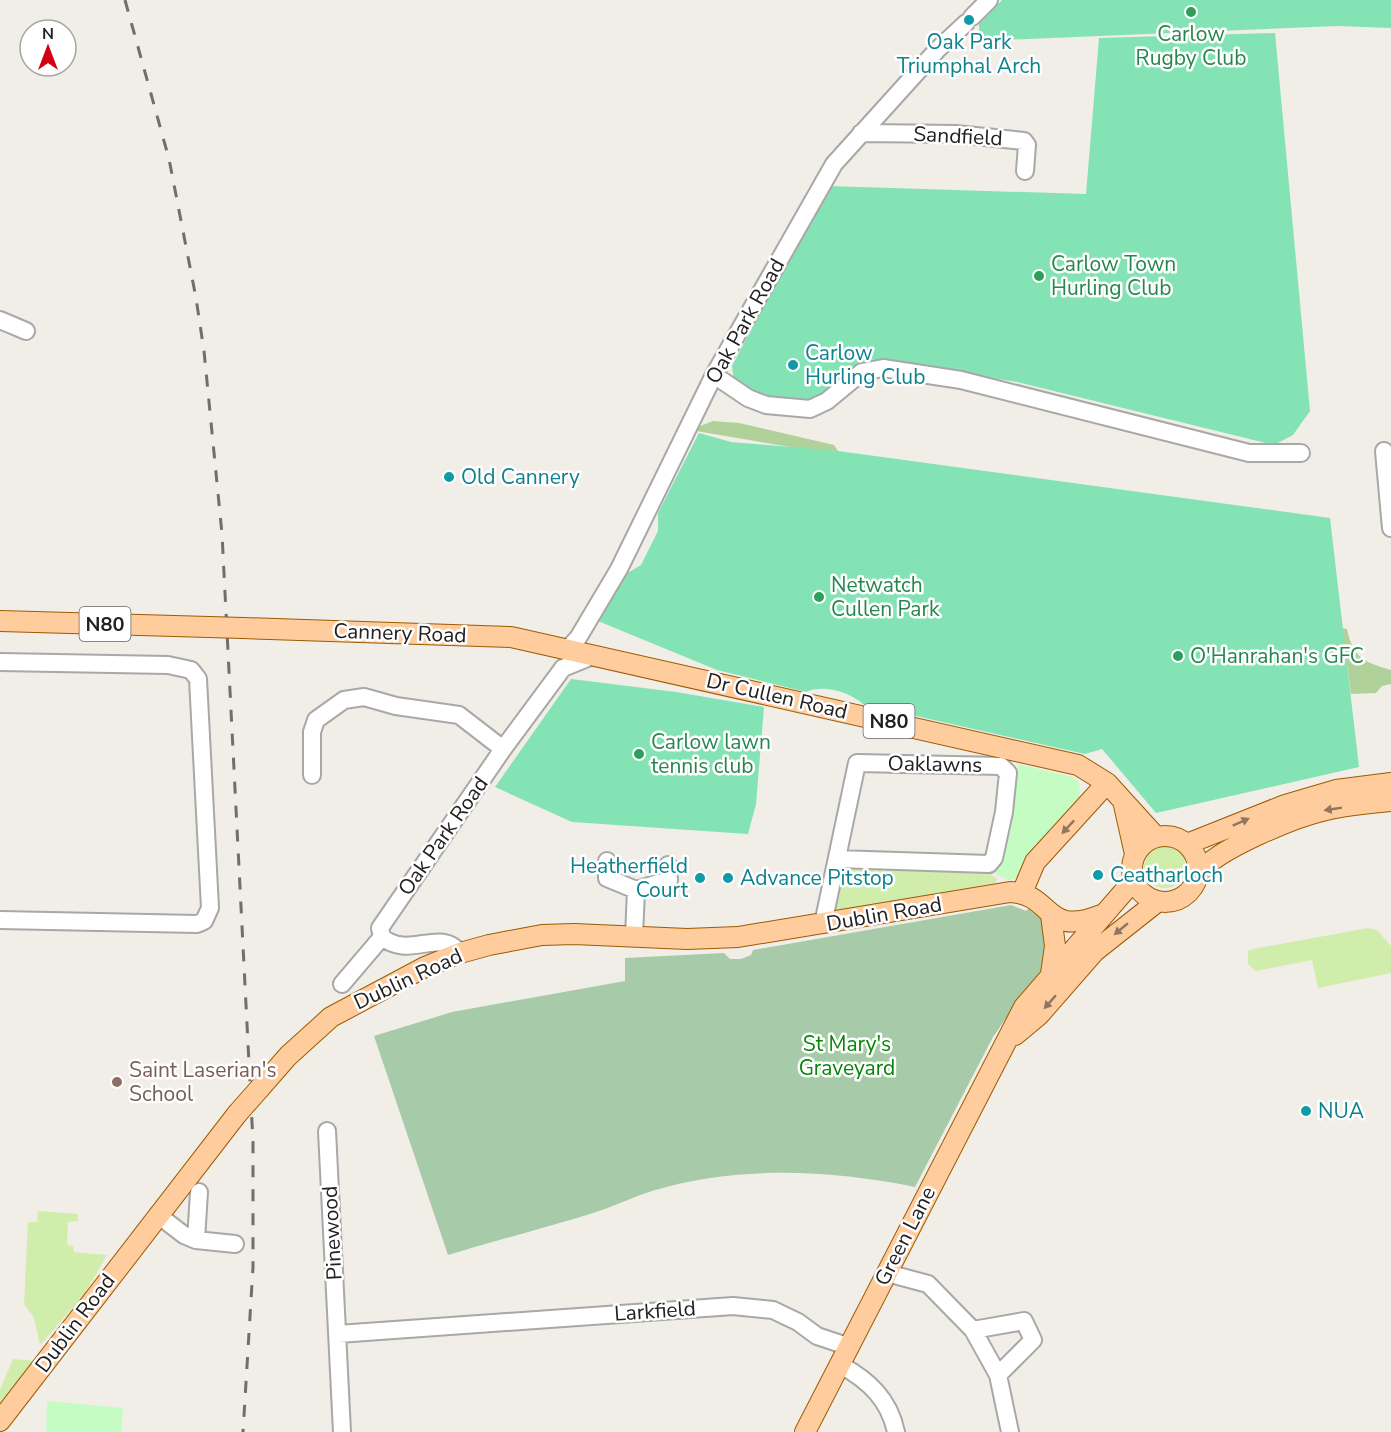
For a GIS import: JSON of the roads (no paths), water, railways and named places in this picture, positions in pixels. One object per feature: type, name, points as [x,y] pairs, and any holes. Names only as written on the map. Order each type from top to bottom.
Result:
[{"type":"main road","name":"Cannery Road","points":[[0,621],[511,637],[562,654]]},
{"type":"main road","name":"Dr Cullen Road","points":[[562,654],[592,656],[667,671],[1078,765],[1107,783],[1124,804]]},
{"type":"main road","points":[[1086,943],[1052,918],[1032,896],[1022,893],[1035,862],[1107,783]]},
{"type":"main road","points":[[1187,844],[1285,805],[1336,790],[1391,783]]},
{"type":"main road","points":[[1008,1041],[1024,1007],[1051,974],[1086,943],[1157,902],[1175,902],[1185,897],[1192,889],[1205,864],[1229,849],[1283,825],[1325,810],[1391,801]]},
{"type":"main road","name":"N80","points":[[1124,804],[1156,837]]},
{"type":"main road","name":"N80","points":[[1124,804],[1135,854],[1132,862],[1133,881]]},
{"type":"main road","points":[[1135,854],[1148,840],[1156,837],[1178,838],[1187,844],[1198,863],[1198,874]]},
{"type":"main road","points":[[1008,1041],[1039,1015],[1086,943],[1101,915],[1133,881],[1138,890],[1157,902]]},
{"type":"main road","name":"Dublin Road","points":[[0,1420],[237,1113],[288,1056],[331,1017],[390,984],[460,953],[542,935],[738,937],[990,895],[1022,893]]},
{"type":"main road","points":[[1052,918],[1083,922],[1101,915]]},
{"type":"main road","points":[[1051,974],[1055,946],[1052,918]]},
{"type":"main road","name":"Green Lane","points":[[805,1432],[994,1063],[1008,1041]]},
{"type":"street","name":"Oak Park Road","points":[[382,937],[380,928],[387,915],[450,829],[562,654],[578,638],[619,569],[714,375],[834,164],[937,50],[989,0]]},
{"type":"street","name":"Sandfield","points":[[861,133],[956,134],[1024,141],[1027,145],[1025,171]]},
{"type":"street","points":[[0,320],[26,331]]},
{"type":"street","points":[[714,375],[748,398],[766,405],[810,410],[827,401],[862,372],[883,368],[961,380],[1249,453],[1301,453]]},
{"type":"street","points":[[1384,452],[1390,493],[1391,528]]},
{"type":"street","points":[[0,662],[168,665],[191,670],[198,679],[210,908],[204,921],[189,925],[0,920]]},
{"type":"street","points":[[312,775],[312,732],[316,720],[344,700],[364,697],[396,706],[459,715],[503,749]]},
{"type":"street","name":"Oaklawns","points":[[823,924],[857,763],[1001,766],[1008,773],[1004,812],[993,858],[989,864],[837,859]]},
{"type":"street","points":[[607,861],[607,878],[636,890],[669,880],[668,865]]},
{"type":"street","points":[[634,936],[636,890]]},
{"type":"street","points":[[342,984],[382,937],[401,948],[443,941],[454,945],[460,953]]},
{"type":"street","name":"Pinewood","points":[[327,1131],[342,1432]]},
{"type":"street","points":[[196,1240],[199,1191]]},
{"type":"street","points":[[158,1215],[184,1235],[196,1240],[235,1244]]},
{"type":"street","points":[[887,1273],[928,1284],[973,1330],[998,1375],[1010,1432]]},
{"type":"street","name":"Larkfield","points":[[338,1334],[733,1306],[773,1310],[798,1322],[817,1336],[850,1347]]},
{"type":"street","points":[[973,1330],[1024,1322],[1033,1340],[998,1375]]},
{"type":"street","points":[[841,1365],[873,1386],[892,1416],[896,1432]]},
{"type":"railway","points":[[125,0],[169,159],[196,298],[204,351],[222,534],[253,1142],[253,1267],[243,1432]]},
{"type":"place","name":"Carlow Rugby Club","points":[[1191,12]]},
{"type":"place","name":"Oak Park Triumphal Arch","points":[[969,20]]},
{"type":"place","name":"Carlow Town Hurling Club","points":[[1039,276]]},
{"type":"place","name":"Carlow Hurling Club","points":[[793,365]]},
{"type":"place","name":"Old Cannery","points":[[449,477]]},
{"type":"place","name":"Netwatch Cullen Park","points":[[819,597]]},
{"type":"place","name":"O'Hanrahan's GFC","points":[[1178,656]]},
{"type":"place","name":"Carlow lawn tennis club","points":[[639,754]]},
{"type":"place","name":"Ceatharloch","points":[[1098,875]]},
{"type":"place","name":"Heatherfield Court","points":[[700,878]]},
{"type":"place","name":"Advance Pitstop","points":[[728,878]]},
{"type":"place","name":"Saint Laserian's School","points":[[117,1082]]},
{"type":"place","name":"NUA","points":[[1306,1111]]},
{"type":"park label","name":"St Mary's Graveyard","points":[[847,1056]]}]
